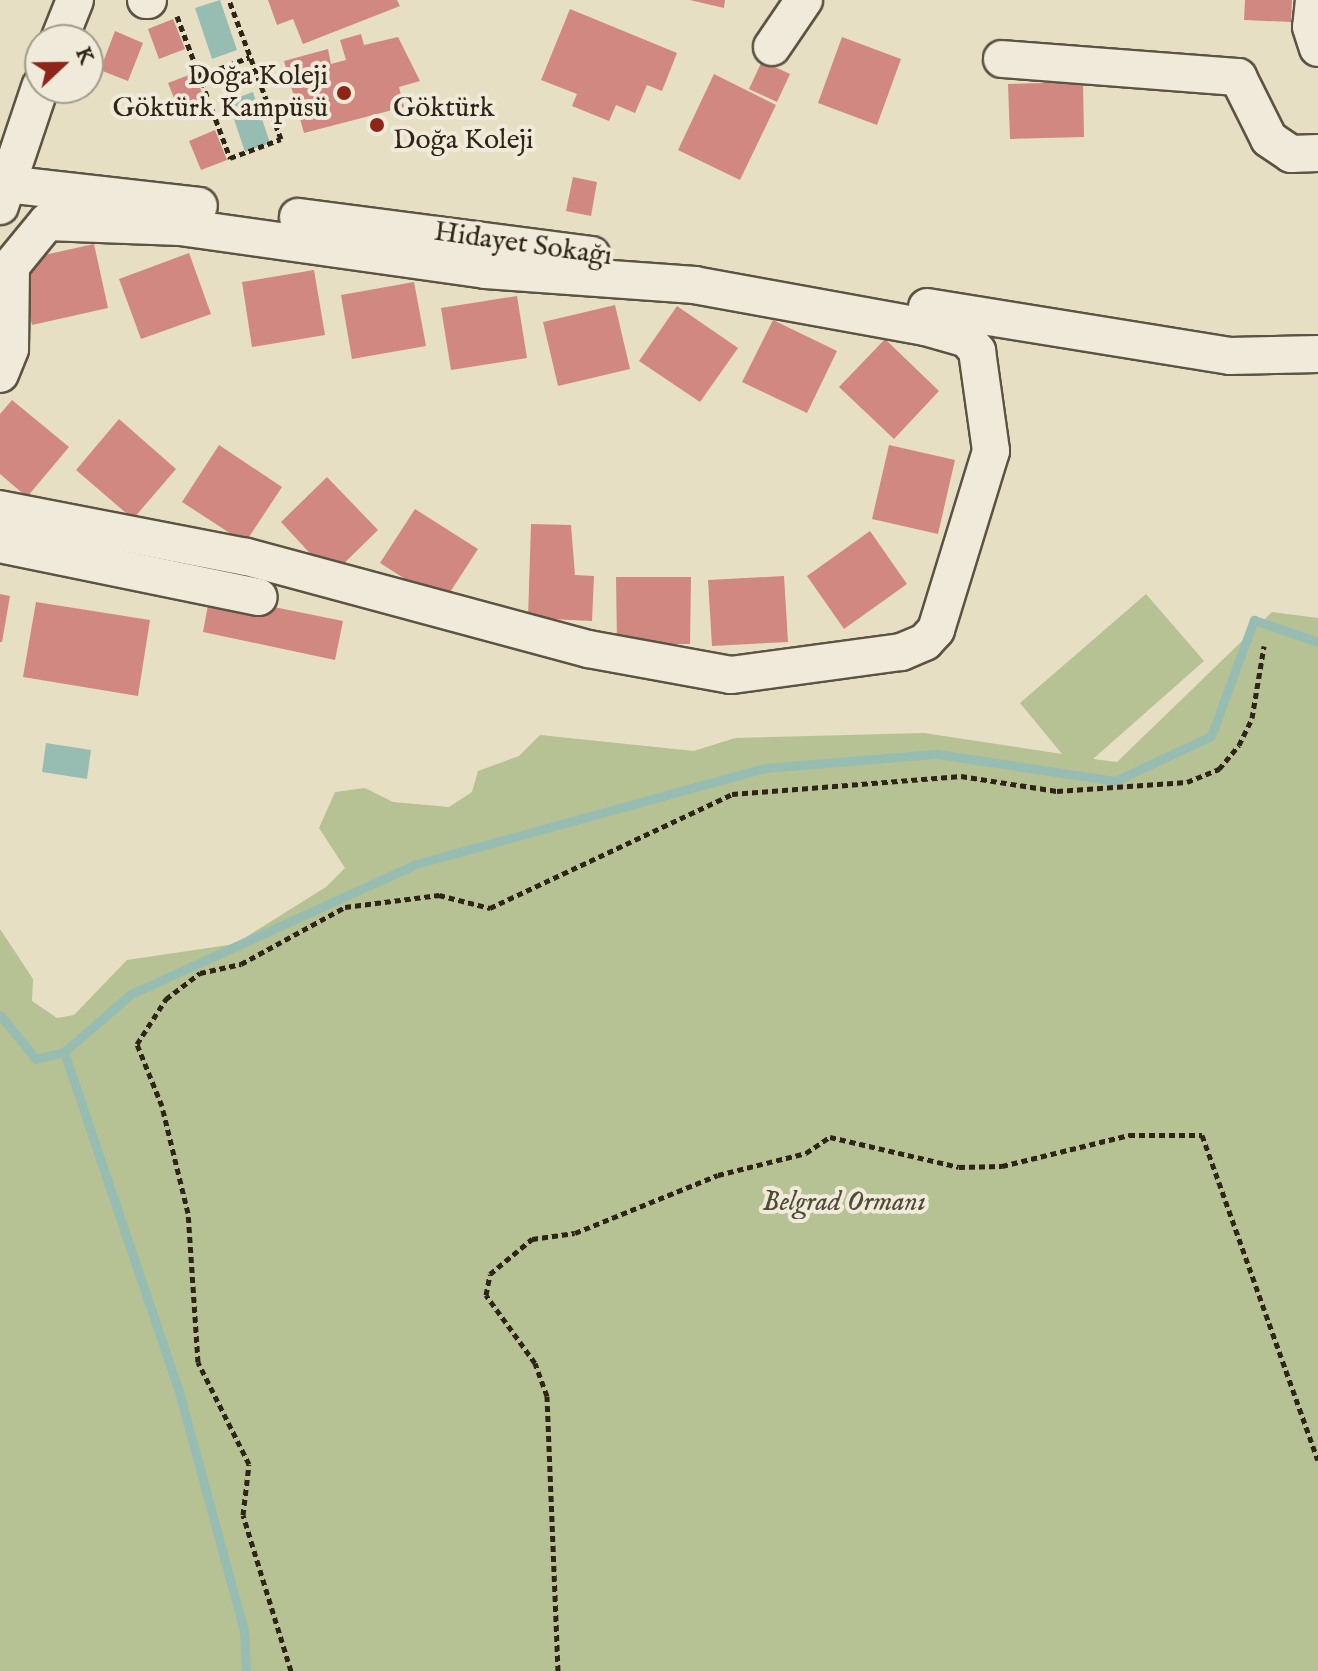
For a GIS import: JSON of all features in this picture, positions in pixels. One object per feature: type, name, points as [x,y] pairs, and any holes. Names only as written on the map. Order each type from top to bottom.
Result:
[{"type":"street","points":[[65,24],[75,0]]},
{"type":"street","points":[[772,47],[804,0]]},
{"type":"street","points":[[1314,0],[1311,27],[1318,48]]},
{"type":"street","points":[[1002,59],[1238,77],[1269,139],[1291,154],[1318,153]]},
{"type":"street","points":[[3,196],[34,104]]},
{"type":"street","name":"Hidayet Sokağı","points":[[3,196],[487,238],[1230,356],[1318,354]]},
{"type":"street","points":[[0,509],[246,557],[588,649],[731,675],[901,652],[925,642],[936,630],[991,451],[983,373],[967,339],[694,285],[486,270],[256,234],[47,222],[11,266],[3,357]]},
{"type":"street","points":[[0,544],[259,597]]},
{"type":"path","points":[[155,1],[200,76],[230,158],[281,139],[229,0]]},
{"type":"path","points":[[200,76],[250,57]]},
{"type":"path","points":[[291,1671],[243,1515],[249,1464],[227,1409],[198,1362],[188,1213],[162,1106],[137,1044],[166,999],[200,973],[241,964],[345,907],[439,895],[490,908],[732,794],[961,776],[1057,791],[1187,782],[1219,769],[1239,745],[1252,718],[1264,646]]},
{"type":"path","points":[[558,1671],[550,1611],[547,1396],[535,1363],[486,1295],[490,1274],[532,1239],[575,1233],[718,1175],[806,1153],[830,1137],[959,1167],[1002,1166],[1129,1135],[1202,1135],[1318,1460]]},
{"type":"green space","name":"Belgrad Ormanı","points":[[1146,594],[1204,661],[1093,759],[1117,762],[1272,612],[1318,618],[1318,1671],[0,1671],[0,929],[33,979],[32,1001],[57,1018],[74,1015],[127,960],[235,944],[326,887],[345,868],[319,828],[335,792],[365,788],[393,802],[449,807],[472,792],[478,771],[519,756],[540,735],[694,751],[735,738],[924,733],[1062,754],[1020,703]]},
{"type":"water","points":[[220,0],[237,50],[212,59],[195,8]]},
{"type":"water","points":[[253,92],[270,143],[245,152],[228,101]]},
{"type":"water","points":[[46,743],[91,750],[87,779],[42,772]]},
{"type":"building","name":"Göktürk Doğa Koleji","points":[[268,0],[397,0],[400,6],[303,44],[293,19],[277,25]]},
{"type":"building","points":[[690,0],[725,0],[724,8]]},
{"type":"building","points":[[1245,0],[1292,0],[1291,22],[1244,20]]},
{"type":"building","points":[[570,9],[677,53],[662,91],[647,85],[635,113],[616,105],[609,121],[572,106],[577,94],[541,80]]},
{"type":"building","points":[[173,19],[185,49],[159,59],[148,29]]},
{"type":"building","points":[[115,31],[143,43],[128,81],[104,72],[104,60]]},
{"type":"building","name":"Göktürk Doğa Koleji","points":[[361,34],[364,45],[398,37],[420,81],[399,87],[404,107],[304,133],[284,61],[328,49],[331,64],[346,60],[340,40]]},
{"type":"building","points":[[842,37],[901,59],[877,125],[818,103]]},
{"type":"building","points":[[762,61],[790,74],[777,102],[749,89]]},
{"type":"building","points":[[194,73],[206,102],[180,113],[168,83]]},
{"type":"building","points":[[714,74],[776,105],[740,180],[678,150]]},
{"type":"building","points":[[1083,82],[1084,137],[1010,139],[1008,84]]},
{"type":"building","points":[[215,130],[227,160],[201,170],[189,141]]},
{"type":"building","points":[[573,177],[597,182],[591,216],[566,211]]},
{"type":"building","points":[[94,244],[108,308],[32,325],[17,261]]},
{"type":"building","points":[[189,253],[211,314],[141,339],[119,279]]},
{"type":"building","points":[[314,270],[325,335],[252,347],[242,282]]},
{"type":"building","points":[[414,282],[426,346],[352,359],[341,295]]},
{"type":"building","points":[[517,296],[527,358],[451,370],[441,308]]},
{"type":"building","points":[[615,305],[630,369],[558,386],[543,322]]},
{"type":"building","points":[[677,306],[738,348],[700,402],[639,361]]},
{"type":"building","points":[[773,320],[837,351],[807,413],[742,382]]},
{"type":"building","points":[[885,339],[939,391],[894,439],[839,387]]},
{"type":"building","points":[[12,400],[69,447],[27,497],[0,474],[0,414]]},
{"type":"building","points":[[119,419],[176,469],[133,519],[76,470]]},
{"type":"building","points":[[219,445],[282,487],[245,543],[182,502]]},
{"type":"building","points":[[889,445],[955,460],[938,534],[872,519]]},
{"type":"building","points":[[327,477],[378,530],[331,576],[281,522]]},
{"type":"building","points":[[415,509],[478,549],[443,603],[380,563]]},
{"type":"building","points":[[531,524],[571,525],[575,575],[594,576],[592,621],[528,618]]},
{"type":"building","points":[[870,531],[907,584],[844,629],[807,576]]},
{"type":"building","points":[[784,576],[788,642],[712,646],[708,580]]},
{"type":"building","points":[[616,577],[691,577],[690,644],[617,644]]},
{"type":"building","points":[[0,594],[10,596],[2,642],[0,642]]},
{"type":"building","points":[[210,594],[343,621],[335,660],[203,632]]},
{"type":"building","points":[[36,602],[150,620],[138,696],[23,677]]},
{"type":"waterway","points":[[0,1015],[36,1059],[64,1052],[131,994],[416,864],[765,768],[937,754],[1115,781],[1211,736],[1254,620],[1318,642]]},
{"type":"waterway","points":[[64,1052],[178,1388],[244,1631],[246,1671]]},
{"type":"place","name":"Doğa Koleji Göktürk Kampüsü","points":[[344,93]]},
{"type":"place","name":"Göktürk Doğa Koleji","points":[[377,125]]}]
